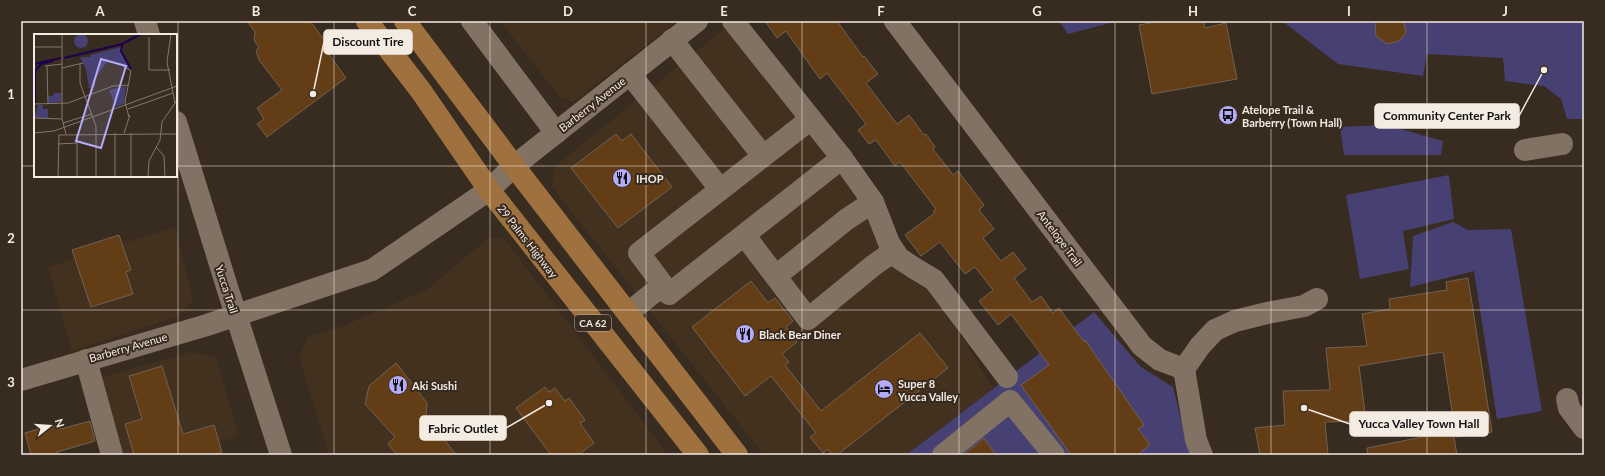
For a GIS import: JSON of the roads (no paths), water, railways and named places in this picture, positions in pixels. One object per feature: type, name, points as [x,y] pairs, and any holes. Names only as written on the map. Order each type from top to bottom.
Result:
[{"type":"main road","name":"29 Palms Highway","points":[[367,21],[421,92],[489,190],[698,455]]},
{"type":"main road","name":"CA 62","points":[[406,21],[514,166],[737,455]]},
{"type":"street","points":[[145,21],[149,34]]},
{"type":"street","points":[[472,21],[556,132]]},
{"type":"street","name":"Barberry Avenue","points":[[21,380],[207,325],[236,314],[372,270],[489,190],[514,166],[697,21]]},
{"type":"street","points":[[733,21],[842,158],[873,202],[889,243],[899,258],[934,280],[1008,377]]},
{"type":"street","name":"Antelope Trail","points":[[895,21],[1142,346],[1160,360],[1184,369]]},
{"type":"street","points":[[672,40],[763,156]]},
{"type":"street","points":[[630,74],[720,189]]},
{"type":"street","points":[[810,119],[640,253],[669,294],[745,236],[842,158]]},
{"type":"street","name":"Yucca Trail","points":[[177,125],[281,455]]},
{"type":"street","points":[[1525,150],[1562,144]]},
{"type":"street","points":[[776,276],[847,219],[873,202]]},
{"type":"street","points":[[745,236],[808,319],[874,265],[894,251]]},
{"type":"street","points":[[628,314],[663,284]]},
{"type":"street","points":[[1202,455],[1196,440],[1184,369],[1200,346],[1215,330],[1235,321],[1266,313],[1304,306],[1317,299]]},
{"type":"street","points":[[86,360],[112,455]]},
{"type":"street","points":[[1567,399],[1569,408],[1584,428]]},
{"type":"street","points":[[943,455],[1010,401],[1054,455]]},
{"type":"place","name":"Community Center Park","points":[[1544,70]]},
{"type":"place","name":"Discount Tire","points":[[313,94]]},
{"type":"place","name":"Atelope Trail & Barberry (Town Hall)","points":[[1228,115]]},
{"type":"place","name":"IHOP","points":[[622,178]]},
{"type":"place","name":"Black Bear Diner","points":[[745,334]]},
{"type":"place","name":"Aki Sushi","points":[[398,385]]},
{"type":"place","name":"Super 8 Yucca Valley","points":[[884,389]]},
{"type":"place","name":"Fabric Outlet","points":[[549,403]]},
{"type":"place","name":"Yucca Valley Town Hall","points":[[1304,408]]}]
